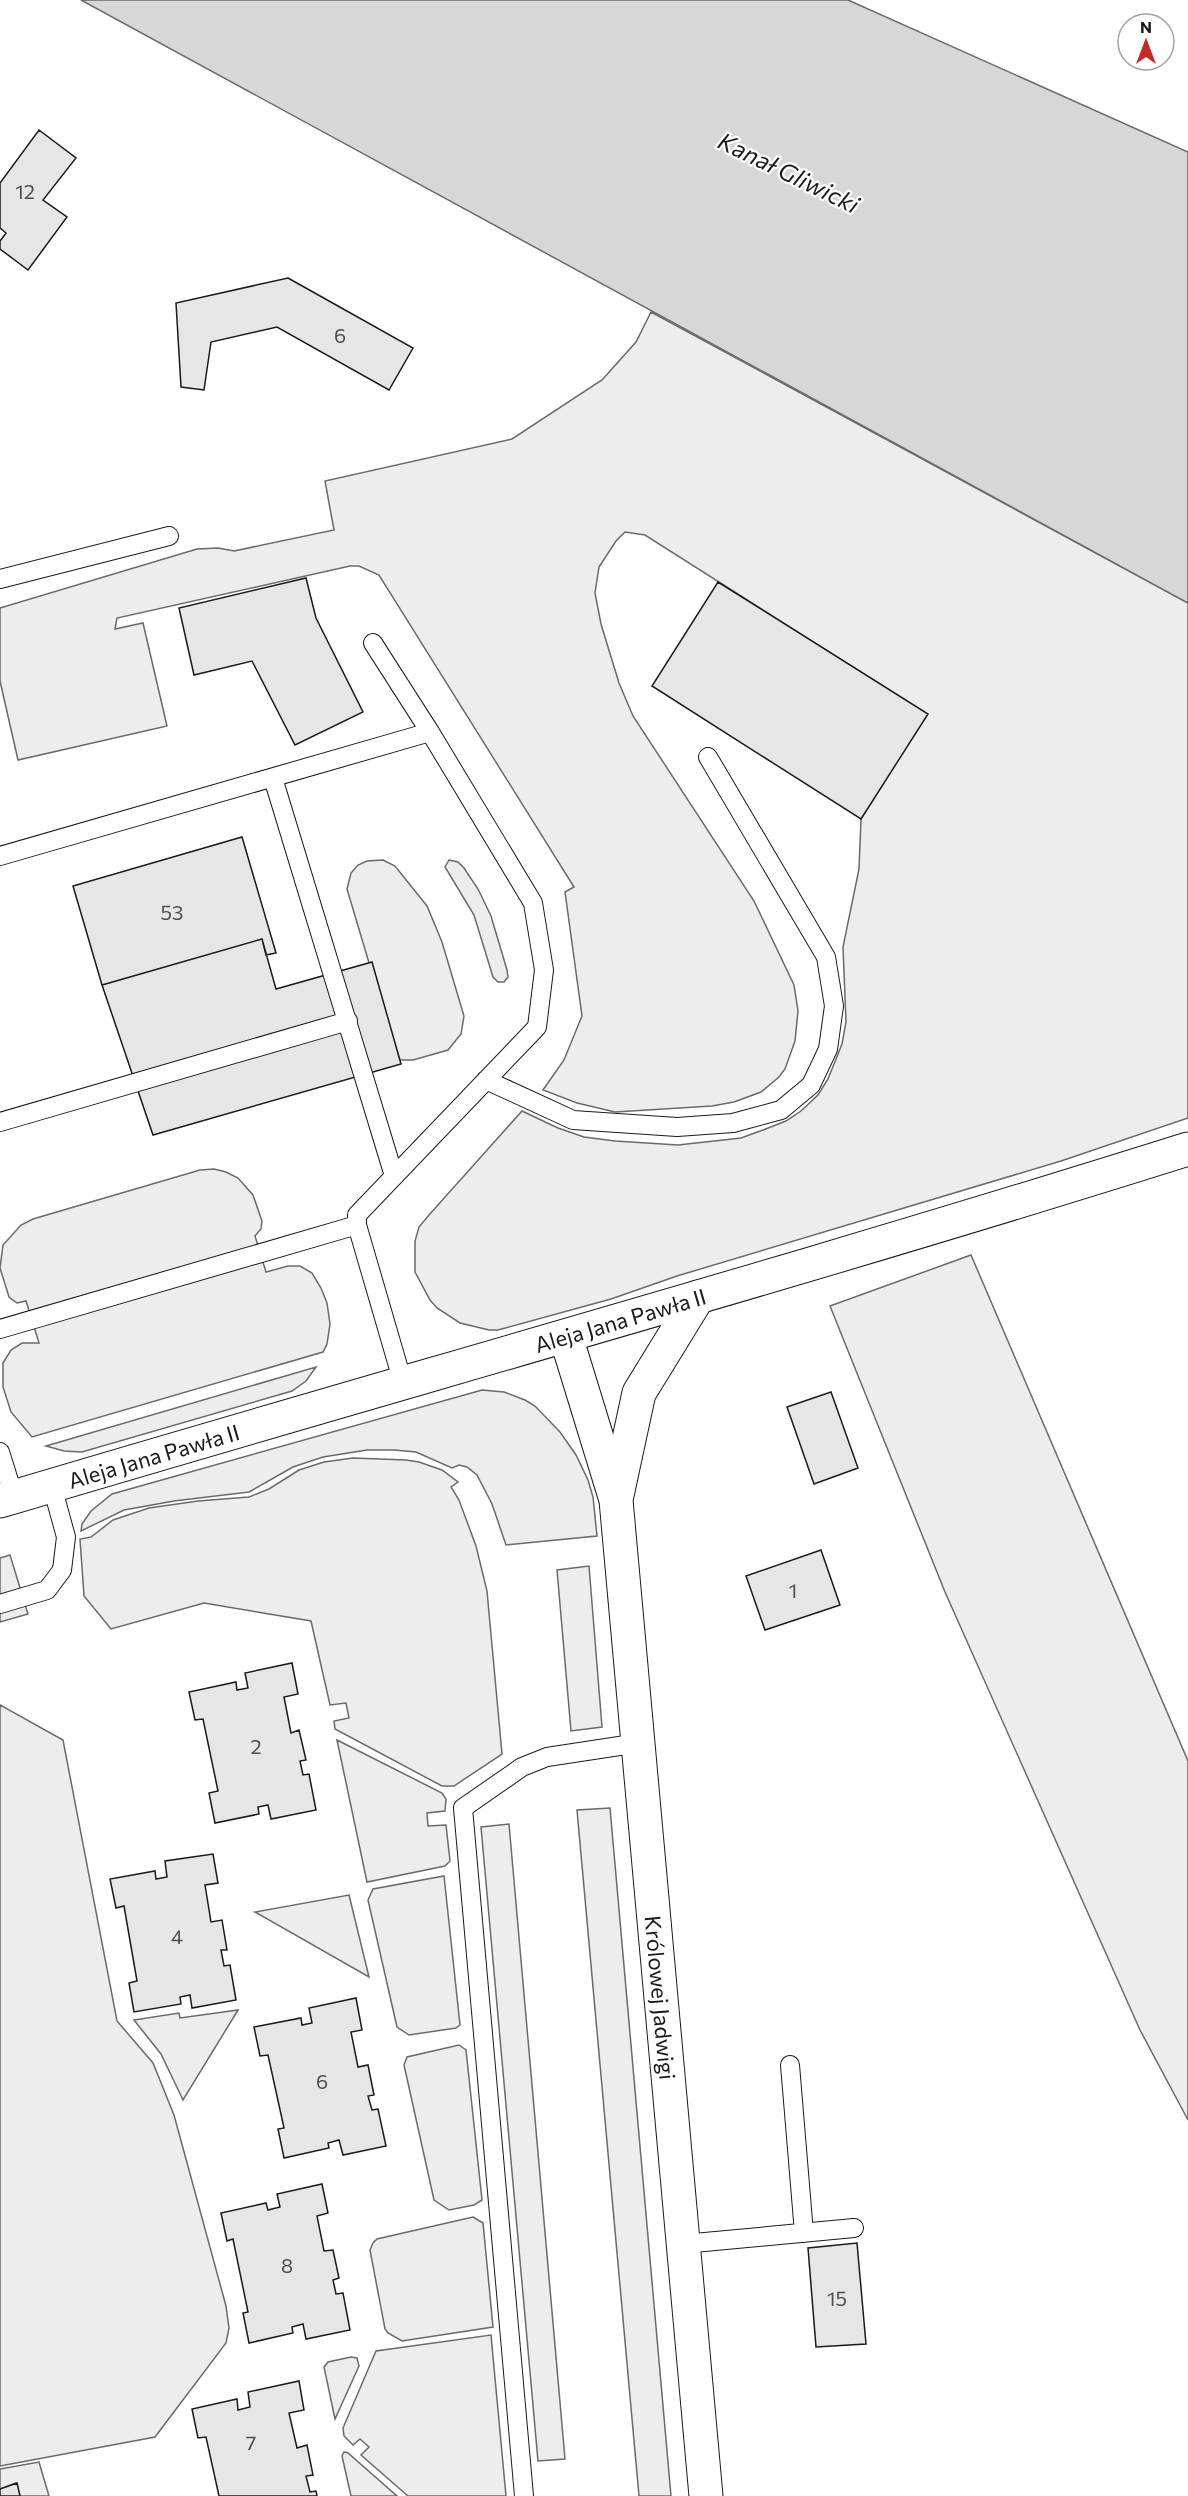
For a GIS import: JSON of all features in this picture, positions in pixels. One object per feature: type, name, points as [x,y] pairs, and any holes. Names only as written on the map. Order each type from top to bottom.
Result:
[{"type":"street","name":"Aleja Jana Pawła II","points":[[7,1499],[566,1337],[1029,1199],[1188,1149]]},
{"type":"street","name":"Królowej Jadwigi","points":[[616,1500],[639,1393],[698,1297]]},
{"type":"street","name":"Królowej Jadwigi","points":[[566,1337],[616,1500],[706,2496]]},
{"type":"lane","points":[[0,579],[169,536]]},
{"type":"lane","points":[[373,643],[430,732],[533,903],[544,970],[537,1027],[357,1215],[357,1225],[403,1383]]},
{"type":"lane","points":[[0,856],[430,732]]},
{"type":"lane","points":[[486,1080],[573,1120],[677,1127],[733,1123],[781,1110],[811,1085],[828,1049],[834,1006],[826,957],[708,757]]},
{"type":"lane","points":[[273,778],[394,1176]]},
{"type":"lane","points":[[0,1122],[348,1021]]},
{"type":"lane","points":[[0,1329],[357,1225]]},
{"type":"lane","points":[[0,1452],[7,1499]]},
{"type":"lane","name":"Aleja Jana Pawła II","points":[[0,1604],[47,1590],[62,1570],[66,1537],[52,1486]]},
{"type":"lane","points":[[524,2496],[463,1808],[522,1767],[547,1757],[639,1743]]},
{"type":"lane","points":[[790,2065],[804,2233]]},
{"type":"lane","points":[[683,2244],[854,2228]]},
{"type":"shaded area","points":[[651,312],[1188,603],[1188,1118],[1061,1161],[677,1276],[611,1299],[498,1330],[489,1330],[460,1323],[437,1308],[430,1300],[415,1272],[415,1241],[419,1227],[522,1111],[584,1137],[678,1145],[741,1138],[786,1121],[818,1095],[828,1079],[842,1044],[846,1022],[843,947],[859,869],[861,819],[927,714],[645,535],[625,532],[616,541],[599,567],[595,593],[601,624],[619,683],[633,716],[754,901],[794,985],[798,1011],[795,1041],[785,1069],[761,1092],[734,1102],[712,1106],[615,1112],[577,1103],[543,1090],[564,1060],[582,1016],[565,892],[574,887],[379,575],[359,566],[350,566],[117,618],[115,629],[143,623],[167,726],[18,760],[0,681],[0,608],[197,549],[218,548],[234,551],[334,530],[325,481],[512,439],[602,380],[636,342]]},
{"type":"shaded area","points":[[383,860],[395,866],[427,906],[442,942],[464,1016],[461,1034],[448,1050],[413,1060],[400,1060],[392,1040],[347,889],[351,873],[358,865],[367,861]]},
{"type":"shaded area","points":[[449,860],[458,862],[464,868],[478,889],[491,916],[507,970],[508,977],[504,982],[498,982],[493,977],[474,915],[445,867]]},
{"type":"shaded area","points":[[214,1169],[238,1178],[253,1195],[262,1221],[261,1229],[255,1236],[266,1272],[288,1266],[300,1266],[312,1273],[321,1288],[327,1303],[330,1324],[327,1344],[323,1352],[32,1437],[11,1412],[3,1387],[3,1363],[11,1350],[22,1343],[39,1343],[26,1301],[17,1303],[9,1297],[0,1268],[3,1245],[21,1225],[33,1219],[200,1170]]},
{"type":"shaded area","points":[[971,1255],[1188,1761],[1188,2120],[1140,2030],[945,1592],[830,1306]]},
{"type":"shaded area","points":[[316,1367],[306,1381],[292,1391],[82,1452],[64,1451],[46,1446]]},
{"type":"shaded area","points":[[482,1390],[504,1392],[525,1400],[535,1406],[560,1432],[576,1455],[588,1480],[593,1497],[597,1536],[506,1545],[492,1504],[477,1475],[467,1467],[459,1465],[452,1468],[416,1452],[394,1450],[367,1450],[323,1457],[293,1467],[249,1492],[124,1510],[81,1531],[82,1524],[91,1511],[112,1494]]},
{"type":"shaded area","points":[[353,1458],[419,1462],[442,1470],[458,1482],[451,1487],[459,1500],[476,1546],[487,1591],[502,1754],[454,1786],[442,1786],[335,1729],[334,1721],[349,1718],[346,1703],[330,1705],[311,1621],[204,1603],[111,1629],[84,1596],[80,1539],[91,1537],[113,1520],[149,1508],[249,1497],[269,1489],[299,1470],[324,1462]]},
{"type":"shaded area","points":[[10,1555],[28,1614],[0,1622],[0,1558]]},
{"type":"shaded area","points":[[589,1566],[602,1727],[571,1731],[557,1570]]},
{"type":"shaded area","points":[[0,1705],[63,1740],[117,2021],[153,2063],[174,2115],[226,2306],[229,2328],[226,2343],[155,2437],[0,2466]]},
{"type":"shaded area","points":[[337,1740],[442,1793],[446,1799],[445,1811],[427,1813],[428,1826],[446,1825],[450,1861],[445,1866],[367,1882]]},
{"type":"shaded area","points":[[610,1808],[671,2496],[639,2496],[577,1810]]},
{"type":"shaded area","points":[[509,1824],[565,2459],[538,2461],[481,1827]]},
{"type":"shaded area","points":[[444,1876],[460,2025],[456,2028],[409,2035],[397,2027],[368,1900],[373,1889]]},
{"type":"shaded area","points":[[349,1895],[369,1977],[255,1912]]},
{"type":"shaded area","points":[[238,2010],[183,2100],[161,2054],[134,2020],[179,2013],[180,2018]]},
{"type":"shaded area","points":[[459,2045],[466,2050],[482,2200],[474,2205],[449,2210],[434,2200],[404,2065],[407,2057]]},
{"type":"shaded area","points":[[473,2217],[483,2223],[493,2327],[402,2341],[388,2333],[385,2329],[370,2250],[373,2243],[377,2239]]},
{"type":"shaded area","points":[[491,2335],[506,2496],[408,2496],[361,2455],[369,2447],[360,2439],[353,2445],[344,2436],[343,2428],[376,2351]]},
{"type":"shaded area","points":[[351,2357],[357,2358],[359,2366],[335,2419],[324,2367],[328,2362]]},
{"type":"shaded area","points":[[344,2452],[397,2496],[351,2496],[342,2456]]},
{"type":"shaded area","points":[[39,2462],[49,2496],[20,2496],[16,2483],[0,2489],[0,2469]]},
{"type":"water","name":"Kanał Gliwicki","points":[[81,0],[848,0],[1188,152],[1188,603]]},
{"type":"building","points":[[39,130],[76,158],[43,200],[67,217],[28,270],[0,249],[0,241],[6,233],[0,228],[0,183]]},
{"type":"building","points":[[288,278],[413,348],[389,390],[277,327],[211,342],[204,390],[181,387],[176,303]]},
{"type":"building","points":[[306,578],[316,618],[363,712],[295,745],[252,661],[194,675],[179,608]]},
{"type":"building","points":[[718,582],[928,714],[861,819],[652,686]]},
{"type":"building","points":[[242,837],[276,953],[266,955],[262,939],[102,985],[73,886]]},
{"type":"building","points":[[262,939],[276,989],[372,962],[401,1064],[153,1135],[102,985]]},
{"type":"building","points":[[831,1392],[858,1468],[814,1484],[787,1407]]},
{"type":"building","points":[[821,1550],[840,1605],[765,1630],[746,1576]]},
{"type":"building","points":[[292,1663],[298,1694],[284,1697],[291,1733],[299,1730],[306,1760],[300,1761],[303,1775],[309,1774],[316,1810],[271,1819],[268,1805],[258,1807],[259,1814],[215,1823],[209,1793],[218,1791],[203,1719],[195,1720],[189,1692],[236,1682],[237,1690],[248,1688],[245,1673]]},
{"type":"building","points":[[213,1854],[218,1883],[205,1885],[211,1922],[222,1920],[227,1950],[221,1950],[224,1966],[230,1965],[236,2000],[192,2008],[190,1995],[180,1997],[181,2004],[134,2012],[129,1983],[137,1981],[124,1906],[116,1908],[110,1879],[155,1871],[156,1879],[167,1877],[165,1861]]},
{"type":"building","points":[[356,1998],[362,2030],[351,2032],[358,2067],[368,2065],[374,2095],[368,2096],[372,2110],[378,2109],[386,2146],[343,2155],[339,2140],[328,2143],[329,2148],[284,2158],[278,2129],[284,2128],[268,2055],[260,2056],[254,2027],[301,2018],[302,2025],[312,2023],[309,2008]]},
{"type":"building","points":[[322,2184],[328,2213],[317,2216],[324,2251],[333,2250],[339,2278],[333,2280],[336,2294],[343,2293],[350,2330],[306,2339],[303,2324],[292,2327],[293,2333],[249,2343],[243,2313],[248,2312],[233,2239],[227,2241],[221,2213],[266,2203],[268,2210],[280,2207],[277,2194]]},
{"type":"building","points":[[857,2243],[866,2344],[816,2347],[808,2248]]},
{"type":"building","points":[[299,2381],[304,2410],[289,2413],[297,2448],[307,2445],[313,2475],[306,2476],[310,2492],[316,2491],[317,2496],[219,2496],[206,2437],[198,2438],[192,2409],[237,2399],[238,2410],[250,2407],[248,2392]]},
{"type":"building","points":[[17,2483],[20,2496],[0,2496],[0,2489]]}]
